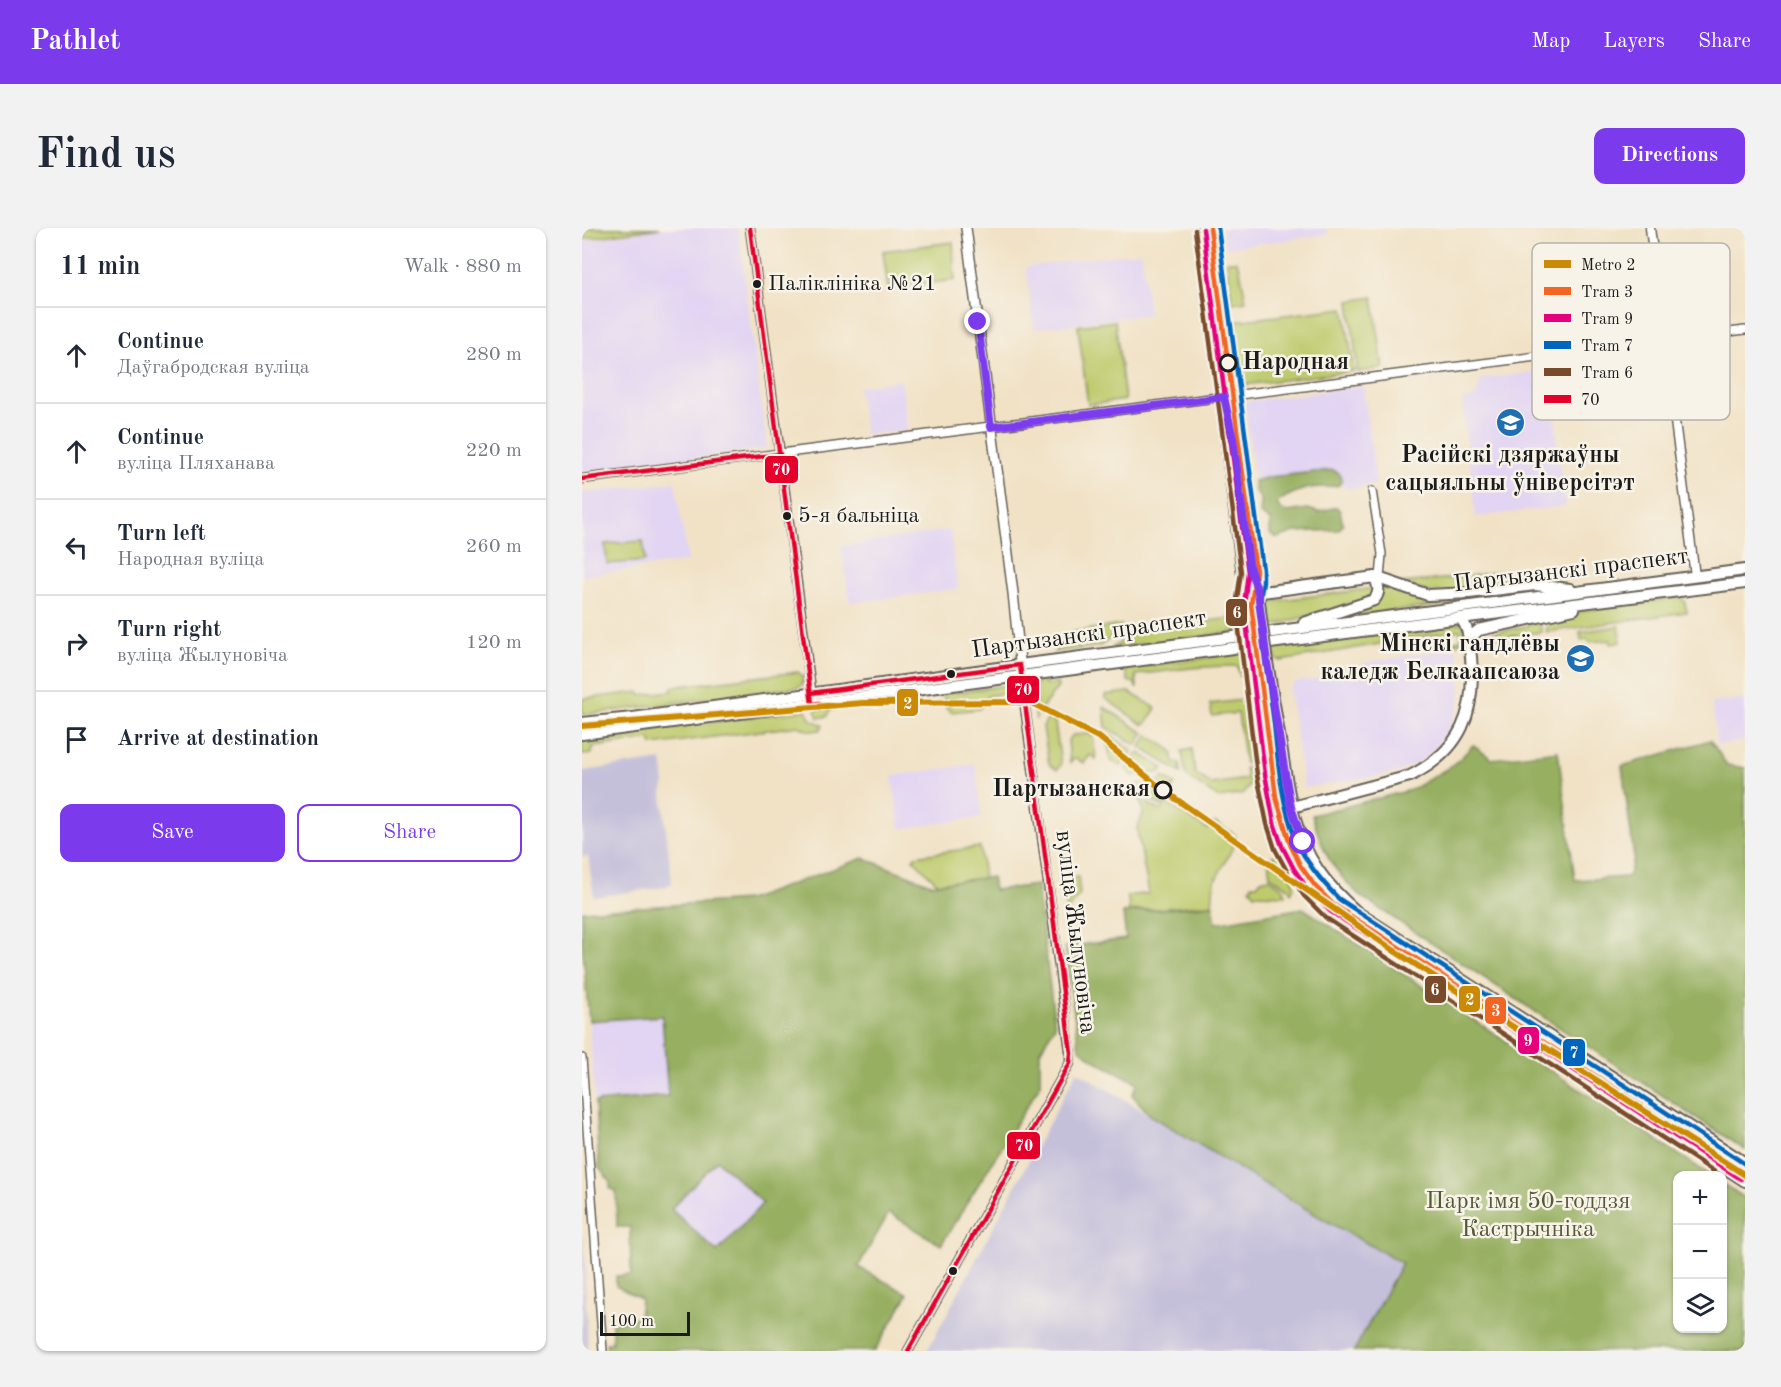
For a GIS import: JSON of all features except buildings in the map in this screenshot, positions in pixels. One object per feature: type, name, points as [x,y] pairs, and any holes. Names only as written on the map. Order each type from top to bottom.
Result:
[{"type":"main road","name":"вуліца Жылуновіча","points":[[966,228],[1019,639],[1021,670]]},
{"type":"main road","points":[[1202,228],[1224,400],[1225,440],[1254,669],[1269,813],[1281,844],[1297,874],[1307,891],[1329,910],[1745,1181]]},
{"type":"main road","points":[[1224,400],[1233,438],[1250,569],[1258,592],[1267,664],[1291,807],[1303,842],[1317,870],[1358,913],[1745,1163]]},
{"type":"main road","name":"Партызанскі праспект","points":[[582,734],[1275,632],[1745,570]]},
{"type":"main road","points":[[1692,589],[1695,576]]},
{"type":"main road","points":[[1245,600],[1258,592],[1378,578],[1428,595],[1469,593],[1535,585],[1582,591]]},
{"type":"main road","points":[[1275,632],[1374,600],[1379,590],[1378,578]]},
{"type":"main road","name":"Партызанскі праспект","points":[[1021,670],[1745,583]]},
{"type":"main road","points":[[1469,638],[1479,630],[1556,614],[1592,602]]},
{"type":"main road","points":[[1269,813],[1410,776],[1439,757],[1460,733],[1468,715],[1472,693],[1469,638],[1465,623],[1460,618]]},
{"type":"main road","points":[[1254,669],[1267,664]]},
{"type":"main road","name":"Партызанскі праспект","points":[[582,723],[812,699]]},
{"type":"street","points":[[750,228],[812,699]]},
{"type":"street","points":[[1650,228],[1652,243]]},
{"type":"street","points":[[1730,332],[1745,330]]},
{"type":"street","points":[[582,479],[1224,400],[1532,357]]},
{"type":"street","points":[[1675,420],[1695,576]]},
{"type":"street","points":[[1372,490],[1382,554],[1378,578]]},
{"type":"street","name":"вуліца Жылуновіча","points":[[908,1351],[1070,1063],[1069,1040],[1021,670]]},
{"type":"street","points":[[582,1058],[603,1351]]},
{"type":"shaded area","points":[[665,228],[738,228],[767,448],[582,473],[582,241]]},
{"type":"shaded area","points":[[1222,228],[1327,228],[1328,234],[1225,248]]},
{"type":"shaded area","points":[[1141,252],[1149,314],[1034,329],[1026,267]]},
{"type":"shaded area","points":[[1532,373],[1532,420],[1555,420],[1565,506],[1476,517],[1462,400],[1475,398],[1482,378]]},
{"type":"shaded area","points":[[901,380],[908,430],[865,435],[858,387]]},
{"type":"shaded area","points":[[1363,386],[1376,484],[1347,489],[1334,478],[1256,489],[1245,402]]},
{"type":"shaded area","points":[[675,482],[688,561],[582,576],[582,493]]},
{"type":"shaded area","points":[[950,530],[958,589],[850,603],[841,546]]},
{"type":"shaded area","points":[[1457,648],[1461,691],[1459,703],[1449,729],[1435,749],[1417,763],[1399,772],[1304,788],[1289,689],[1296,682],[1364,672],[1363,663]]},
{"type":"shaded area","points":[[1745,699],[1745,741],[1717,745],[1712,703]]},
{"type":"shaded area","points":[[662,760],[665,783],[662,794],[672,883],[664,887],[594,897],[588,856],[582,857],[582,771]]},
{"type":"shaded area","points":[[975,764],[982,817],[900,829],[892,776]]},
{"type":"shaded area","points":[[662,1015],[668,1096],[595,1102],[589,1021]]},
{"type":"shaded area","points":[[1077,1071],[1318,1216],[1402,1263],[1354,1351],[927,1351]]},
{"type":"shaded area","points":[[717,1160],[763,1203],[717,1252],[671,1209]]},
{"type":"shaded area","points":[[582,1229],[586,1271],[588,1351],[582,1351]]},
{"type":"green space","points":[[582,228],[660,228],[582,239]]},
{"type":"green space","points":[[953,242],[955,280],[888,288],[883,251]]},
{"type":"green space","points":[[1227,261],[1236,261],[1239,265],[1246,301],[1232,303]]},
{"type":"green space","points":[[1373,297],[1383,368],[1358,372],[1349,301]]},
{"type":"green space","points":[[1344,308],[1354,371],[1244,385],[1236,321]]},
{"type":"green space","points":[[1115,321],[1125,400],[1088,405],[1078,326]]},
{"type":"green space","points":[[1333,470],[1339,473],[1342,480],[1339,485],[1306,489],[1287,496],[1277,503],[1280,509],[1287,512],[1308,509],[1318,512],[1337,507],[1343,525],[1338,530],[1295,532],[1277,538],[1270,534],[1270,520],[1260,514],[1261,500],[1255,490],[1254,481],[1269,477]]},
{"type":"green space","points":[[643,541],[645,561],[607,564],[605,544]]},
{"type":"green space","points":[[1529,568],[1532,579],[1530,582],[1471,591],[1470,576]]},
{"type":"green space","points":[[1463,577],[1466,591],[1428,592],[1402,583]]},
{"type":"green space","points":[[1389,586],[1438,600],[1534,591],[1538,594],[1334,618],[1372,606],[1383,588]]},
{"type":"green space","points":[[1375,588],[1375,593],[1366,599],[1269,627],[1267,602]]},
{"type":"green space","points":[[1680,597],[1684,600],[1687,612],[1547,632],[1546,628],[1552,620],[1580,611]]},
{"type":"green space","points":[[1240,617],[1242,631],[1112,648],[1144,629]]},
{"type":"green space","points":[[1531,622],[1540,624],[1541,632],[1473,641],[1475,636],[1527,626]]},
{"type":"green space","points":[[1463,624],[1467,642],[1409,650],[1407,648],[1408,645],[1446,638],[1449,642],[1461,640],[1460,630],[1281,661],[1272,658],[1275,657],[1271,648]]},
{"type":"green space","points":[[1121,625],[1122,629],[1100,646],[1054,652],[1072,632]]},
{"type":"green space","points":[[1619,626],[1621,642],[1611,644],[1610,640],[1589,642],[1588,639],[1581,640],[1580,632]]},
{"type":"green space","points":[[1246,652],[1247,664],[1240,676],[1237,666],[1186,669],[1136,675],[1136,688],[1135,683],[1128,681],[1125,669]]},
{"type":"green space","points":[[798,672],[803,677],[803,684],[798,687],[582,715],[582,699],[639,692],[640,695],[672,691],[672,687]]},
{"type":"green space","points":[[1056,679],[1045,681],[1045,685],[1057,683],[1058,687],[1041,709],[1041,716],[1039,707],[1036,708],[1036,720],[1033,687],[1039,681]]},
{"type":"green space","points":[[1007,685],[1017,689],[1020,706],[1007,697],[1014,696],[1013,692],[988,696],[979,709],[951,712],[946,707],[943,694],[830,710],[828,716],[818,718],[815,709],[921,694]]},
{"type":"green space","points":[[1129,692],[1156,708],[1146,724],[1143,725],[1105,698],[1105,695]]},
{"type":"green space","points":[[1242,700],[1250,762],[1245,763],[1238,713],[1212,716],[1210,704]]},
{"type":"green space","points":[[1104,707],[1144,733],[1136,745],[1106,727]]},
{"type":"green space","points":[[806,710],[811,720],[823,725],[820,730],[810,731],[798,726],[652,745],[650,739],[593,747],[592,754],[582,755],[582,738]]},
{"type":"green space","points":[[1048,718],[1055,723],[1061,764],[1057,770],[1049,764],[1043,727]]},
{"type":"green space","points":[[1088,734],[1093,737],[1096,759],[1090,755],[1084,763],[1075,758],[1070,763],[1068,740],[1073,735]]},
{"type":"green space","points":[[1107,734],[1131,749],[1132,752],[1121,766],[1110,760]]},
{"type":"green space","points":[[1148,735],[1172,751],[1174,763],[1180,763],[1181,773],[1140,747]]},
{"type":"green space","points":[[1710,740],[1727,765],[1745,768],[1745,1150],[1360,896],[1329,859],[1312,815],[1411,790],[1445,770],[1473,745],[1492,759],[1558,751],[1575,880],[1626,877],[1629,875],[1634,857],[1622,766]]},
{"type":"green space","points":[[1192,749],[1195,773],[1211,784],[1247,779],[1245,768],[1251,767],[1253,779],[1243,794],[1219,798],[1186,776],[1182,751]]},
{"type":"green space","points":[[1139,753],[1163,768],[1160,772],[1133,776],[1126,769]]},
{"type":"green space","points":[[1163,777],[1175,784],[1161,806],[1136,791],[1135,786],[1141,783],[1145,785],[1148,782],[1152,784],[1154,780],[1159,783]]},
{"type":"green space","points":[[1138,798],[1161,811],[1166,803],[1207,829],[1216,823],[1235,835],[1236,841],[1214,883],[1212,904],[1129,911],[1128,896],[1149,893],[1137,829],[1144,811]]},
{"type":"green space","points":[[980,847],[984,878],[937,883],[913,859],[915,856]]},
{"type":"green space","points":[[1279,853],[1293,878],[1291,893],[1289,888],[1270,876],[1268,859]]},
{"type":"green space","points":[[863,858],[931,884],[992,877],[994,890],[1037,885],[1055,1026],[1040,1051],[1040,1085],[941,1245],[889,1213],[858,1267],[908,1294],[875,1351],[607,1351],[606,1343],[612,1343],[612,1323],[639,1317],[641,1299],[616,1286],[616,1276],[631,1275],[630,1227],[617,1227],[616,1190],[610,1189],[610,1181],[599,1168],[595,1102],[668,1096],[662,1016],[589,1021],[582,941],[582,911],[748,900]],"holes":[[[717,1160],[763,1203],[717,1252],[671,1209]]]},
{"type":"green space","points":[[1078,877],[1080,894],[1067,911],[1062,879]]},
{"type":"green space","points":[[1269,878],[1283,888],[1286,895],[1255,894],[1250,888],[1261,880]]},
{"type":"green space","name":"Парк імя 50-годдзя Кастрычніка","points":[[1213,905],[1216,923],[1303,908],[1704,1171],[1673,1171],[1673,1333],[1727,1333],[1727,1187],[1745,1198],[1745,1351],[1354,1351],[1402,1263],[1318,1216],[1150,1115],[1132,1095],[1138,1083],[1096,1061],[1079,1048],[1065,947],[1126,939],[1123,913]]},
{"type":"metro line","name":"2","points":[[582,726],[863,703],[1030,702],[1100,738],[1163,790],[1396,952],[1745,1175]]},
{"type":"tram line","name":"3","points":[[1210,228],[1256,571],[1251,604],[1276,797],[1290,844],[1300,865],[1315,886],[1334,905],[1745,1173]]},
{"type":"tram line","name":"7","points":[[1218,228],[1263,570],[1259,604],[1279,767],[1291,826],[1304,856],[1339,899],[1745,1164]]},
{"type":"tram line","name":"9","points":[[1203,229],[1248,572],[1244,605],[1265,774],[1274,823],[1282,846],[1294,869],[1309,891],[1330,911],[1741,1179]]},
{"type":"tram line","name":"6","points":[[1195,230],[1241,572],[1236,606],[1257,775],[1267,824],[1275,849],[1288,873],[1304,896],[1326,918],[1713,1171]]},
{"type":"transit line","name":"70","points":[[750,228],[812,704],[819,703]]},
{"type":"transit line","name":"70","points":[[582,479],[780,454]]},
{"type":"transit line","name":"70","points":[[811,693],[1020,665],[1071,1053],[1070,1063],[908,1351]]},
{"type":"place","name":"Паліклініка №21","points":[[757,284]]},
{"type":"place","name":"Народная","points":[[1228,363]]},
{"type":"place","name":"Расійскі дзяржаўны сацыяльны ўніверсітэт","points":[[1510,423]]},
{"type":"place","name":"5-я бальніца","points":[[787,516]]},
{"type":"place","name":"Мінскі гандлёвы каледж Белкаапсаюза","points":[[1581,659]]},
{"type":"place","name":"Партызанская","points":[[1163,790]]},
{"type":"route","points":[[978,322],[991,427],[1224,397],[1233,438],[1250,569],[1258,592],[1286,779],[1291,807],[1303,842]]}]
